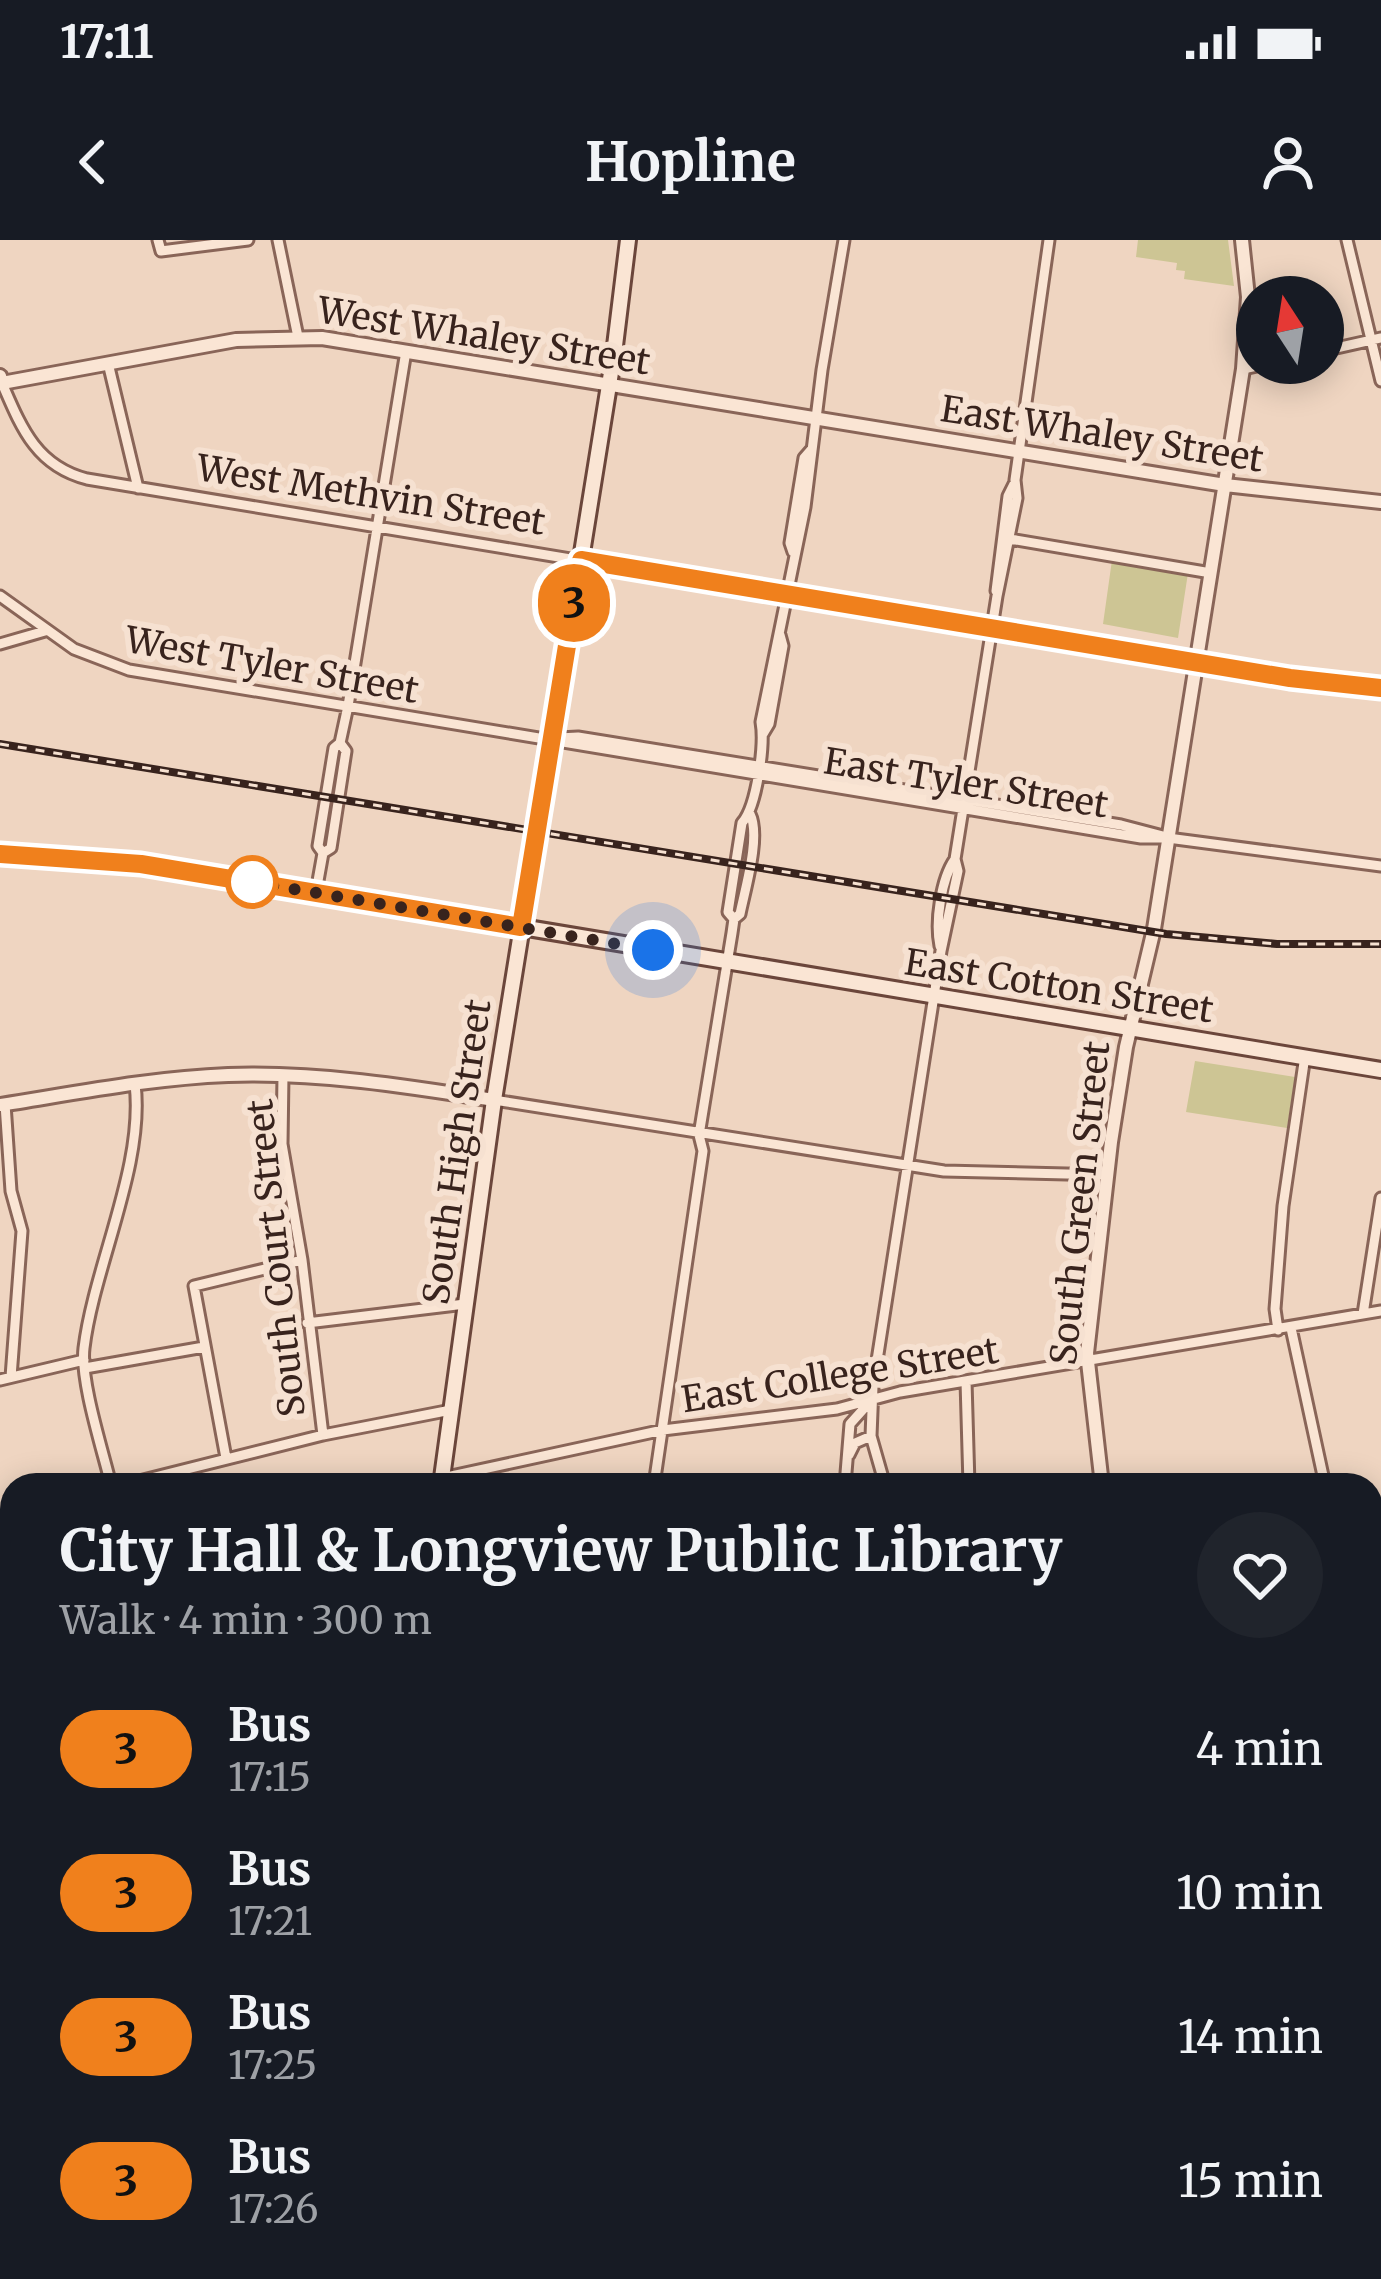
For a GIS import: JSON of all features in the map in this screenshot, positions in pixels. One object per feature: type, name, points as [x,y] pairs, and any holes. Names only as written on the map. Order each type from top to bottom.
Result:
[{"type":"main road","name":"South High Street","points":[[442,1473],[494,1100],[628,240]]},
{"type":"main road","name":"East Cotton Street","points":[[0,854],[141,864],[1381,1070]]},
{"type":"street","points":[[160,245],[248,240]]},
{"type":"street","points":[[278,240],[298,337]]},
{"type":"street","points":[[734,919],[728,912],[742,823],[750,814],[783,646],[780,633],[793,524],[805,458],[811,450],[844,240]]},
{"type":"street","points":[[882,1473],[871,1436],[872,1400],[941,951],[938,934],[948,900],[947,869],[955,859],[1017,498],[1019,452],[1049,240]]},
{"type":"street","name":"South Green Street","points":[[1242,240],[1246,276]]},
{"type":"street","points":[[1347,240],[1377,339],[1381,381]]},
{"type":"street","name":"West Whaley Street","points":[[1,380],[236,340],[298,337],[815,419]]},
{"type":"street","points":[[1344,347],[1377,339]]},
{"type":"street","points":[[316,892],[323,853],[318,846],[324,797],[348,706],[406,351]]},
{"type":"street","points":[[108,363],[138,488]]},
{"type":"street","name":"West Methvin Street","points":[[1,380],[23,432],[51,464],[76,476],[1332,685],[1381,688]]},
{"type":"street","name":"South Green Street","points":[[1101,1473],[1087,1363],[1107,1175],[1130,1027],[1154,929],[1241,384]]},
{"type":"street","name":"East Whaley Street","points":[[815,419],[1225,485],[1381,502]]},
{"type":"street","points":[[997,596],[995,578],[1008,496],[1016,480]]},
{"type":"street","points":[[1010,539],[1211,573]]},
{"type":"street","name":"West Tyler Street","points":[[0,596],[44,631],[117,668],[553,739],[578,737],[758,771]]},
{"type":"street","points":[[0,644],[44,631]]},
{"type":"street","points":[[323,853],[331,848],[339,799],[346,752],[340,743]]},
{"type":"street","name":"East Tyler Street","points":[[758,771],[1142,829],[1168,838],[1381,866]]},
{"type":"street","points":[[656,1473],[704,1151],[699,1135],[734,919],[740,914],[755,825],[750,814]]},
{"type":"street","points":[[1278,1330],[1275,1309],[1283,1206],[1305,1056]]},
{"type":"street","points":[[204,1347],[6,1378],[22,1231],[3,1104],[206,1076],[283,1076],[385,1084],[906,1166],[958,1172],[1107,1175]]},
{"type":"street","name":"South Court Street","points":[[283,1076],[282,1144],[323,1435]]},
{"type":"street","points":[[108,1473],[84,1364],[128,1162],[135,1084]]},
{"type":"street","points":[[1363,1314],[1381,1198]]},
{"type":"street","points":[[0,1215],[15,1207]]},
{"type":"street","points":[[226,1458],[194,1285],[302,1261]]},
{"type":"street","points":[[307,1323],[465,1304]]},
{"type":"street","name":"East College Street","points":[[476,1473],[663,1430],[837,1409],[965,1381],[1381,1311]]},
{"type":"street","points":[[1291,1328],[1321,1473]]},
{"type":"street","points":[[965,1381],[969,1473]]},
{"type":"street","points":[[846,1473],[850,1424],[872,1400]]},
{"type":"street","points":[[169,1473],[451,1409]]},
{"type":"street","points":[[847,1460],[855,1444],[871,1436]]},
{"type":"shaded area","points":[[1138,240],[1228,240],[1234,286],[1184,279],[1185,271],[1176,270],[1177,263],[1136,257]]},
{"type":"shaded area","points":[[1112,560],[1188,573],[1178,638],[1103,624]]},
{"type":"shaded area","points":[[1195,1061],[1295,1077],[1287,1128],[1186,1112]]},
{"type":"railway","points":[[0,744],[1166,934],[1277,944],[1381,944]]},
{"type":"bus line","name":"3","points":[[0,854],[141,864],[521,927],[581,560],[1290,678],[1381,688]]},
{"type":"route","points":[[252,882],[653,950]]}]
